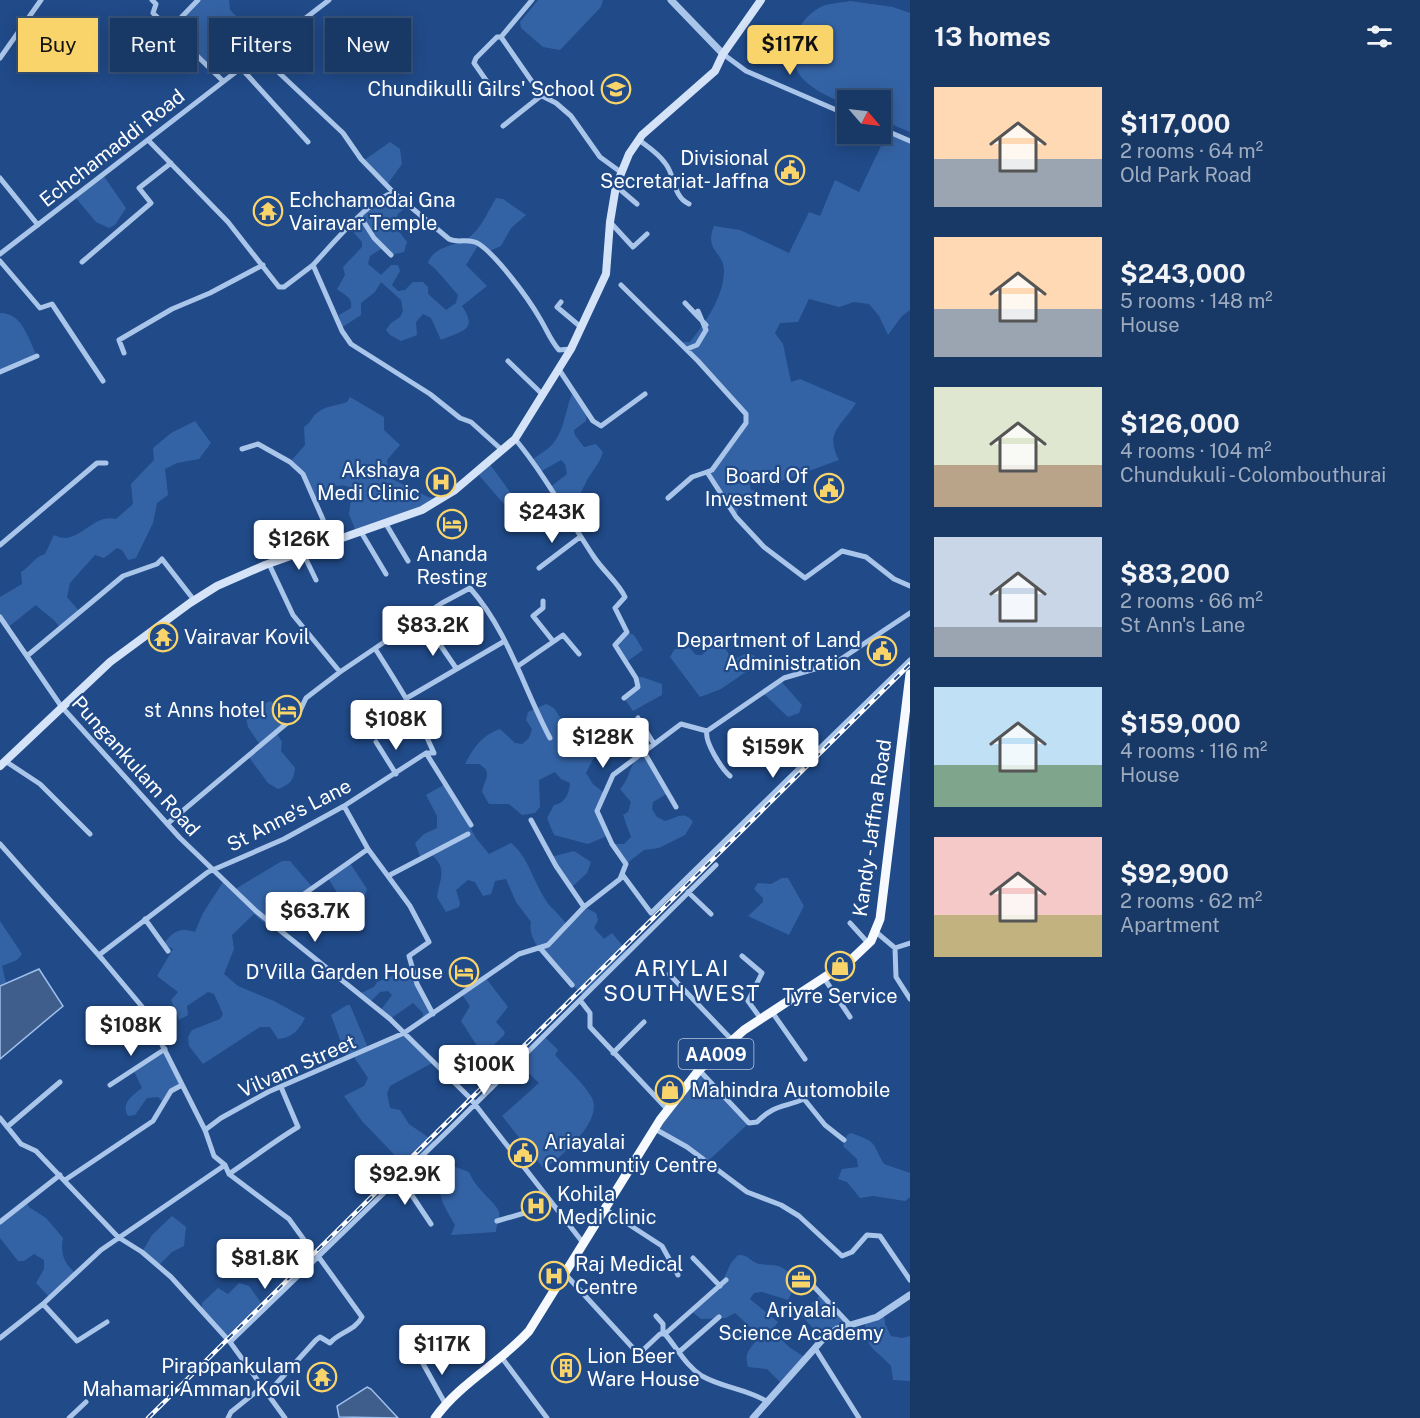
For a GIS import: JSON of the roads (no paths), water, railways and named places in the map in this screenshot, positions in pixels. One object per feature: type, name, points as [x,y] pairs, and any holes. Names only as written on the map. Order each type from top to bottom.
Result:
[{"type":"highway","name":"Kandy - Jaffna Road","points":[[435,1418],[475,1378],[502,1358],[529,1332],[667,1109],[699,1070],[732,1040],[825,978],[869,944],[876,932],[880,917],[906,722],[910,674]]},
{"type":"main road","points":[[3,763],[61,706],[133,643],[194,600],[217,586],[269,564],[422,510],[455,490],[515,439],[571,349],[606,274],[610,222],[616,186],[629,154],[639,140],[715,71],[723,54],[758,1]]},
{"type":"street","points":[[0,58],[40,0]]},
{"type":"street","points":[[152,0],[156,4],[153,13],[158,18]]},
{"type":"street","points":[[181,18],[198,0]]},
{"type":"street","name":"Echchamaddi Road","points":[[305,18],[329,0]]},
{"type":"street","points":[[495,93],[474,63],[476,58],[497,37],[501,37],[532,0]]},
{"type":"street","points":[[670,0],[723,54],[746,71],[837,110]]},
{"type":"street","points":[[501,37],[542,95],[571,116],[600,157],[622,173]]},
{"type":"street","points":[[197,55],[223,81]]},
{"type":"street","name":"Echchamaddi Road","points":[[0,254],[235,72]]},
{"type":"street","points":[[245,72],[308,142]]},
{"type":"street","points":[[278,72],[338,128],[361,159],[394,193],[449,238],[456,242],[472,240],[481,245],[525,297],[558,350],[571,349]]},
{"type":"street","points":[[503,126],[542,95]]},
{"type":"street","points":[[891,133],[910,141]]},
{"type":"street","points":[[147,140],[228,222],[279,287],[284,287],[313,265],[360,216],[388,194],[394,193]]},
{"type":"street","points":[[639,140],[667,164],[674,175],[676,193],[682,201],[689,204]]},
{"type":"street","points":[[82,262],[151,203],[139,188],[171,163]]},
{"type":"street","points":[[0,178],[38,225]]},
{"type":"street","points":[[616,186],[637,204]]},
{"type":"street","points":[[360,216],[374,238],[391,255]]},
{"type":"street","points":[[610,222],[633,247],[647,234]]},
{"type":"street","points":[[0,261],[40,308],[52,304],[103,381]]},
{"type":"street","points":[[124,353],[119,340],[172,309],[210,293],[262,265]]},
{"type":"street","points":[[313,265],[342,331],[351,344],[430,394],[460,418],[471,422],[502,450]]},
{"type":"street","points":[[621,285],[723,387],[748,418],[712,470],[692,477],[668,498]]},
{"type":"street","points":[[561,302],[557,307],[582,328]]},
{"type":"street","points":[[685,303],[706,325]]},
{"type":"street","points":[[685,348],[691,349],[704,336],[706,325],[698,311]]},
{"type":"street","points":[[0,372],[37,356]]},
{"type":"street","points":[[508,362],[542,394]]},
{"type":"street","points":[[558,368],[593,421],[602,426],[645,394]]},
{"type":"street","points":[[515,439],[532,460],[601,568],[620,588],[625,597],[615,608],[627,632],[615,645],[636,678],[638,687],[624,698]]},
{"type":"street","points":[[242,449],[258,444],[290,462],[303,474],[332,540]]},
{"type":"street","points":[[0,545],[97,463],[106,463]]},
{"type":"street","points":[[707,472],[736,517],[764,547],[805,578],[842,551],[866,557],[894,579],[910,586]]},
{"type":"street","points":[[386,524],[408,561]]},
{"type":"street","points":[[361,531],[387,574]]},
{"type":"street","points":[[539,568],[580,537]]},
{"type":"street","points":[[302,551],[316,580]]},
{"type":"street","points":[[27,656],[123,576],[157,564],[162,559],[194,600]]},
{"type":"street","points":[[269,564],[293,615],[340,672]]},
{"type":"street","points":[[167,824],[299,713],[306,698],[340,672],[467,587],[488,609],[498,626],[503,642],[518,666],[532,705],[550,738]]},
{"type":"street","points":[[543,601],[543,608],[533,616],[553,641]]},
{"type":"street","points":[[910,613],[835,663],[784,678],[707,731],[681,724],[613,775],[597,811],[612,844],[626,864],[622,874],[651,913],[910,660]]},
{"type":"street","name":"Pungankulam Road","points":[[0,617],[61,706],[167,824],[212,870],[267,920],[404,1033]]},
{"type":"street","points":[[432,633],[456,668]]},
{"type":"street","points":[[518,666],[563,635],[579,654]]},
{"type":"street","points":[[407,699],[503,642]]},
{"type":"street","points":[[376,650],[407,699],[434,753],[426,753]]},
{"type":"street","points":[[638,718],[654,744]]},
{"type":"street","points":[[906,722],[910,733]]},
{"type":"street","points":[[707,731],[707,743],[730,776]]},
{"type":"street","points":[[376,742],[396,774]]},
{"type":"street","points":[[644,752],[676,807]]},
{"type":"street","points":[[426,753],[471,825]]},
{"type":"street","name":"St Anne's Lane","points":[[99,955],[212,870],[263,850],[344,806],[426,753]]},
{"type":"street","points":[[3,763],[40,784],[90,834]]},
{"type":"street","points":[[344,806],[368,849],[410,906],[429,942],[409,956],[417,984],[433,1014]]},
{"type":"street","points":[[531,820],[556,866],[584,907]]},
{"type":"street","points":[[388,876],[468,834]]},
{"type":"street","points":[[0,844],[99,955],[144,1010],[204,1130],[214,1156],[225,1164],[229,1174],[289,1219],[310,1248]]},
{"type":"street","points":[[267,920],[368,849]]},
{"type":"street","points":[[230,1342],[716,865]]},
{"type":"street","name":"Vilvam Street","points":[[204,1130],[220,1118],[281,1087],[404,1033],[519,954],[548,945],[584,907],[622,874]]},
{"type":"street","points":[[688,892],[711,914]]},
{"type":"street","points":[[145,919],[168,951]]},
{"type":"street","points":[[850,923],[869,944]]},
{"type":"street","points":[[876,932],[895,948],[896,977],[910,999]]},
{"type":"street","points":[[895,948],[910,943]]},
{"type":"street","points":[[540,948],[572,985]]},
{"type":"street","points":[[742,956],[762,973],[748,1001],[761,1019]]},
{"type":"street","points":[[669,974],[732,1040]]},
{"type":"street","points":[[825,978],[850,1017]]},
{"type":"street","points":[[580,1000],[590,1013],[591,1027],[667,1109]]},
{"type":"street","points":[[772,1012],[805,1059]]},
{"type":"street","points":[[613,1053],[644,1023]]},
{"type":"street","points":[[404,1033],[475,1103],[584,1244]]},
{"type":"street","points":[[110,1085],[165,1049]]},
{"type":"street","points":[[699,1070],[751,1124],[778,1105],[804,1099],[825,1125],[844,1140]]},
{"type":"street","points":[[7,1127],[60,1082]]},
{"type":"street","points":[[65,1180],[153,1121],[171,1090],[182,1085]]},
{"type":"street","points":[[229,1174],[298,1127],[281,1087]]},
{"type":"street","points":[[0,1118],[21,1144],[36,1151],[118,1237],[158,1265],[230,1342],[285,1418]]},
{"type":"street","points":[[655,1129],[687,1147],[747,1192],[781,1205],[799,1216],[842,1256],[852,1252],[867,1236],[874,1234],[880,1236],[910,1280]]},
{"type":"street","points":[[0,1338],[43,1305],[118,1237],[225,1164]]},
{"type":"street","points":[[0,1222],[60,1175]]},
{"type":"street","points":[[399,1176],[431,1224]]},
{"type":"street","points":[[497,1221],[528,1212],[549,1199]]},
{"type":"street","points":[[605,1209],[662,1246],[678,1275]]},
{"type":"street","points":[[267,1394],[316,1340],[320,1337],[330,1343],[336,1335],[356,1326],[362,1317],[318,1256]]},
{"type":"street","points":[[693,1258],[720,1286]]},
{"type":"street","points":[[566,1275],[633,1348],[641,1352],[726,1280]]},
{"type":"street","points":[[803,1275],[851,1326]]},
{"type":"street","points":[[753,1418],[815,1348],[837,1329],[884,1313],[910,1295]]},
{"type":"street","points":[[43,1305],[77,1341],[106,1322]]},
{"type":"street","points":[[656,1316],[664,1327],[664,1334],[689,1365],[702,1376],[722,1385],[751,1392],[768,1402]]},
{"type":"street","points":[[679,1352],[719,1317]]},
{"type":"street","points":[[815,1348],[859,1418]]},
{"type":"street","points":[[502,1358],[547,1418]]},
{"type":"street","points":[[421,1360],[446,1405]]},
{"type":"street","points":[[228,1418],[231,1412],[262,1387]]},
{"type":"street","points":[[69,1418],[86,1402]]},
{"type":"railway","points":[[148,1418],[910,664]]},
{"type":"place","name":"Chundikulli Gilrs' School","points":[[616,89]]},
{"type":"place","name":"Divisional Secretariat- Jaffna","points":[[790,170]]},
{"type":"place","name":"Echchamodai Gna Vairavar Temple","points":[[268,211]]},
{"type":"place","name":"Akshaya Medi Clinic","points":[[441,482]]},
{"type":"place","name":"Board Of Investment","points":[[829,488]]},
{"type":"place","name":"Ananda Resting","points":[[452,524]]},
{"type":"place","name":"Vairavar Kovil","points":[[163,637]]},
{"type":"place","name":"Department of Land Administration","points":[[882,651]]},
{"type":"place","name":"st Anns hotel","points":[[287,710]]},
{"type":"place","name":"Tyre Service","points":[[840,966]]},
{"type":"place","name":"D'Villa Garden House","points":[[464,972]]},
{"type":"place","name":"Mahindra Automobile","points":[[670,1090]]},
{"type":"place","name":"Ariayalai Communtiy Centre","points":[[523,1153]]},
{"type":"place","name":"Kohila Medi clinic","points":[[536,1206]]},
{"type":"place","name":"Raj Medical Centre","points":[[554,1276]]},
{"type":"place","name":"Ariyalai Science Academy","points":[[801,1280]]},
{"type":"place","name":"Lion Beer Ware House","points":[[566,1368]]},
{"type":"place","name":"Pirappankulam Mahamari Amman Kovil","points":[[322,1377]]},
{"type":"district","name":"ARIYLAI SOUTH WEST","points":[[682,980]]}]
